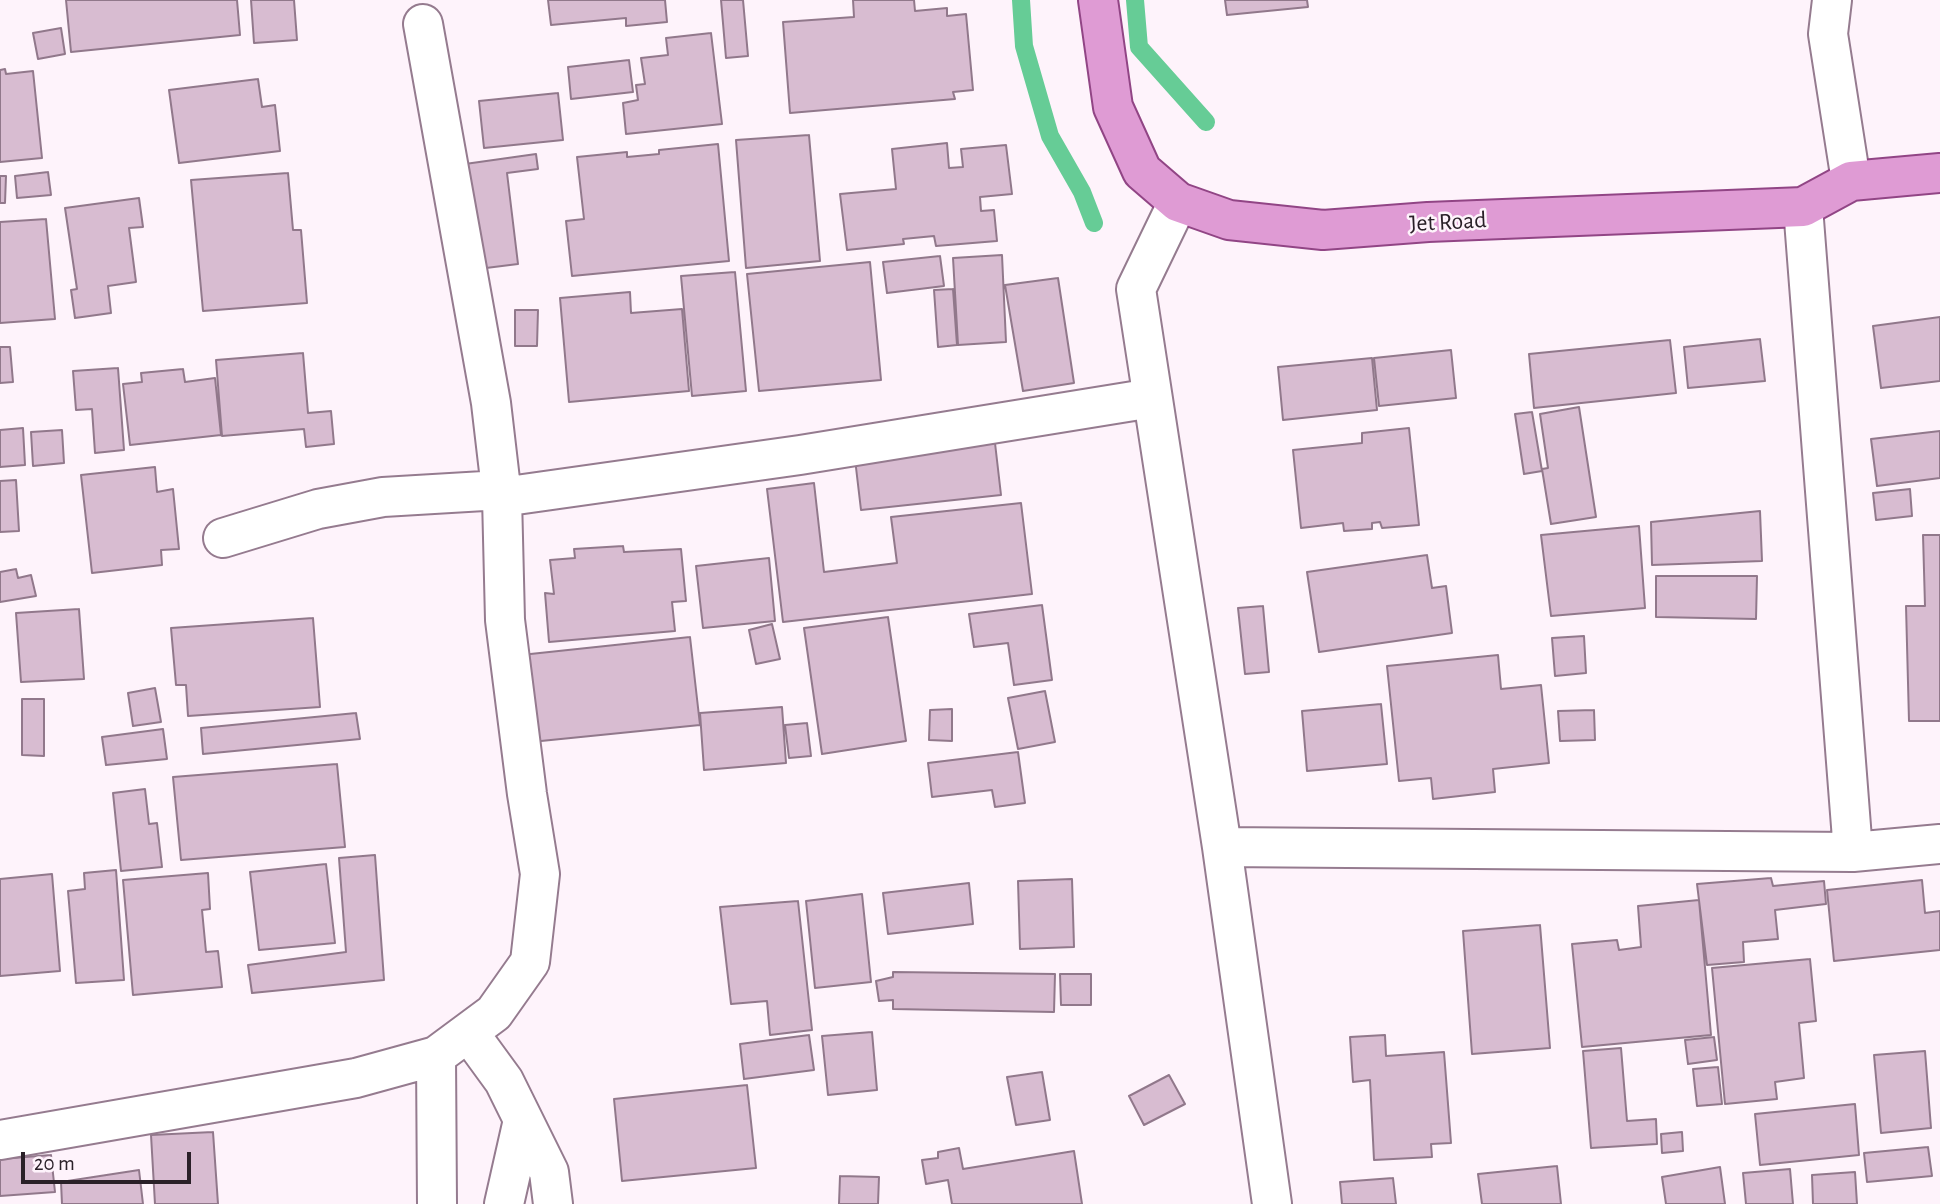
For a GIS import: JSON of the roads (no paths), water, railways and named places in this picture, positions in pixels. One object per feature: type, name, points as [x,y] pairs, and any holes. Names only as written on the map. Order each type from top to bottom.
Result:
[{"type":"main road","name":"Jet Road","points":[[1098,0],[1113,107],[1142,171],[1178,202],[1229,220],[1323,230],[1428,222],[1803,207],[1851,181],[1940,173]]},
{"type":"street","points":[[1832,0],[1828,34],[1851,181]]},
{"type":"street","points":[[0,1140],[356,1077],[436,1055],[494,1013],[530,962],[540,874],[505,620],[501,493],[491,403],[423,24]]},
{"type":"street","points":[[1178,202],[1136,289],[1222,847],[1272,1204]]},
{"type":"street","points":[[1803,207],[1853,852]]},
{"type":"street","points":[[223,538],[318,509],[383,497],[501,493],[800,455],[1152,398]]},
{"type":"street","points":[[1222,847],[1853,852],[1940,844]]},
{"type":"street","points":[[469,1033],[504,1081],[549,1172],[553,1204]]},
{"type":"street","points":[[436,1055],[437,1204]]},
{"type":"street","points":[[504,1204],[523,1120]]},
{"type":"waterway","points":[[1021,0],[1024,46],[1050,136],[1082,192],[1094,223]]},
{"type":"waterway","points":[[1135,0],[1139,47],[1206,122]]}]
